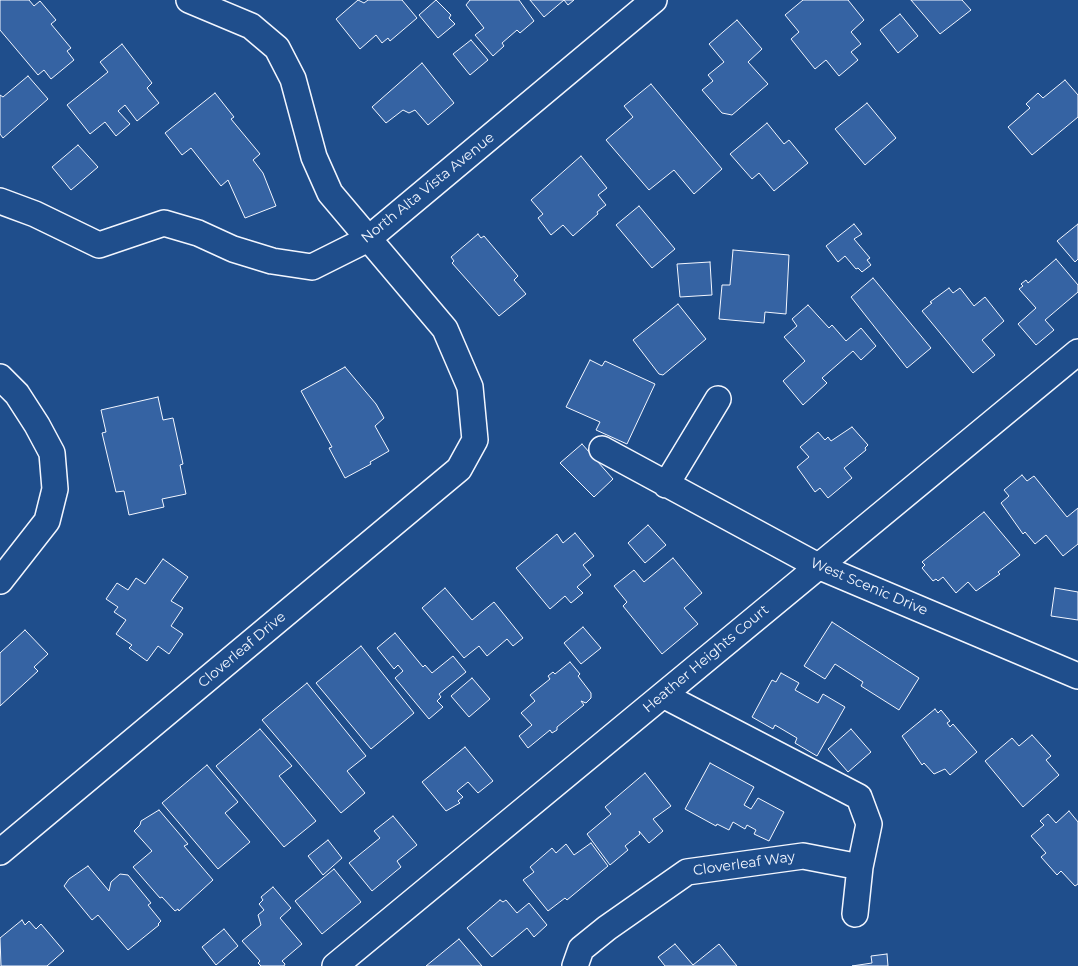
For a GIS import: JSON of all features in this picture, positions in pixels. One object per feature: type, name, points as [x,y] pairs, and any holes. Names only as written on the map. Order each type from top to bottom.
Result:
[{"type":"street","points":[[189,0],[251,26],[277,48],[293,79],[314,157],[330,192],[368,239]]},
{"type":"street","name":"North Alta Vista Avenue","points":[[0,201],[35,214],[99,245],[164,223],[198,234],[233,249],[272,261],[312,267],[368,239],[654,0]]},
{"type":"street","name":"Cloverleaf Drive","points":[[0,852],[459,469],[474,440],[470,387],[445,329],[368,239]]},
{"type":"street","name":"Heather Heights Court","points":[[335,966],[1078,352]]},
{"type":"street","points":[[0,377],[17,394],[52,453],[55,489],[47,521],[0,581]]},
{"type":"street","points":[[666,485],[718,400]]},
{"type":"street","name":"West Scenic Drive","points":[[602,449],[818,566],[1078,676]]},
{"type":"street","points":[[663,695],[859,797],[869,824],[860,867],[855,914]]},
{"type":"street","name":"Cloverleaf Way","points":[[576,966],[581,949],[607,928],[687,872],[803,856],[860,867]]},
{"type":"building","points":[[0,0],[29,0],[34,6],[40,1],[56,20],[51,24],[71,48],[67,51],[74,60],[51,79],[44,70],[38,75],[0,30]]},
{"type":"building","points":[[358,0],[364,3],[368,0],[402,0],[417,18],[390,41],[388,38],[382,43],[376,35],[360,49],[336,19]]},
{"type":"building","points":[[436,0],[451,15],[449,18],[455,24],[438,38],[419,15]]},
{"type":"building","points":[[470,0],[519,0],[534,21],[520,33],[517,30],[502,43],[504,46],[493,56],[475,35],[484,28],[466,5]]},
{"type":"building","points":[[530,0],[564,0],[544,17]]},
{"type":"building","points":[[564,0],[574,0],[568,5]]},
{"type":"building","points":[[803,0],[848,0],[864,20],[851,32],[861,44],[851,52],[858,60],[839,76],[826,60],[815,69],[791,39],[799,32],[785,15]]},
{"type":"building","points":[[911,0],[962,0],[971,10],[940,34]]},
{"type":"building","points":[[900,14],[918,36],[898,53],[880,30]]},
{"type":"building","points":[[737,20],[762,49],[748,62],[768,84],[732,115],[722,113],[702,90],[713,81],[708,75],[724,62],[709,44]]},
{"type":"building","points":[[471,40],[488,60],[470,75],[453,54]]},
{"type":"building","points":[[122,44],[152,83],[147,88],[159,103],[137,121],[125,105],[118,111],[130,124],[116,136],[105,122],[90,134],[67,105],[108,72],[100,62]]},
{"type":"building","points":[[422,63],[454,103],[428,125],[415,110],[409,113],[403,110],[386,123],[372,107]]},
{"type":"building","points":[[28,76],[48,99],[3,138],[0,134],[0,95],[3,97]]},
{"type":"building","points":[[1065,80],[1078,95],[1078,117],[1032,155],[1008,127],[1030,108],[1026,104],[1038,93],[1043,98]]},
{"type":"building","points":[[651,84],[722,169],[694,194],[674,170],[649,190],[606,140],[633,117],[624,106]]},
{"type":"building","points":[[215,93],[234,117],[231,119],[260,154],[253,160],[263,173],[276,206],[245,218],[228,180],[221,186],[191,148],[182,155],[165,133]]},
{"type":"building","points":[[867,103],[896,138],[865,165],[835,129]]},
{"type":"building","points":[[767,123],[784,144],[789,140],[808,163],[774,191],[759,173],[752,179],[730,154]]},
{"type":"building","points":[[78,145],[98,167],[71,190],[52,167]]},
{"type":"building","points":[[581,156],[607,188],[598,195],[606,205],[573,236],[563,225],[551,235],[538,218],[543,214],[531,200]]},
{"type":"building","points":[[639,206],[675,249],[652,268],[616,225]]},
{"type":"building","points":[[854,224],[862,234],[854,239],[870,258],[867,260],[871,265],[862,272],[858,268],[856,269],[845,256],[838,262],[826,246]]},
{"type":"building","points":[[1078,224],[1078,259],[1075,262],[1057,241]]},
{"type":"building","points":[[478,234],[481,238],[484,236],[518,276],[514,280],[526,294],[499,316],[452,263],[454,261],[451,257]]},
{"type":"building","points":[[733,250],[789,255],[786,314],[765,312],[764,323],[719,319],[722,285],[730,285]]},
{"type":"building","points":[[1056,259],[1078,285],[1078,292],[1045,320],[1054,330],[1036,345],[1018,324],[1036,308],[1019,289],[1023,286],[1021,284],[1026,280],[1028,283]]},
{"type":"building","points":[[710,262],[712,295],[680,297],[677,264]]},
{"type":"building","points":[[873,278],[931,348],[907,368],[851,297]]},
{"type":"building","points":[[949,288],[953,293],[960,288],[974,306],[985,297],[1004,321],[982,340],[995,355],[973,373],[922,311],[932,303],[930,302]]},
{"type":"building","points":[[678,304],[706,339],[663,375],[659,374],[633,340]]},
{"type":"building","points":[[808,305],[829,328],[832,325],[846,341],[861,328],[876,346],[861,360],[853,351],[822,378],[827,383],[803,405],[783,381],[805,361],[784,337],[797,326],[792,319]]},
{"type":"building","points":[[590,360],[602,366],[605,361],[655,384],[627,444],[596,430],[600,422],[566,407]]},
{"type":"building","points":[[345,367],[376,404],[384,418],[375,426],[389,451],[370,462],[371,464],[345,478],[329,448],[332,447],[301,391]]},
{"type":"building","points":[[158,397],[163,420],[173,418],[183,464],[180,465],[186,494],[162,499],[164,507],[129,515],[124,491],[116,492],[102,433],[106,432],[101,410]]},
{"type":"building","points":[[852,427],[868,445],[865,448],[866,450],[844,468],[852,478],[828,498],[820,488],[815,492],[797,467],[809,457],[800,447],[818,432],[825,440],[828,437],[831,441]]},
{"type":"building","points":[[582,444],[613,479],[594,497],[560,463]]},
{"type":"building","points":[[1022,475],[1027,481],[1034,476],[1067,517],[1078,508],[1078,544],[1063,556],[1046,535],[1035,544],[1025,532],[1023,534],[1001,503],[1009,496],[1004,490]]},
{"type":"building","points":[[984,512],[1020,555],[998,572],[1000,574],[976,591],[968,582],[956,593],[943,577],[938,581],[936,579],[933,581],[922,568],[925,565],[922,562]]},
{"type":"building","points":[[648,525],[666,545],[645,563],[628,543]]},
{"type":"building","points":[[575,533],[594,556],[583,565],[591,575],[577,587],[583,593],[571,603],[565,596],[550,609],[516,568],[557,534],[563,543]]},
{"type":"building","points":[[673,558],[702,593],[684,608],[698,624],[662,654],[623,606],[627,602],[614,586],[634,570],[644,582]]},
{"type":"building","points":[[163,559],[188,577],[171,601],[183,608],[171,626],[183,634],[169,654],[158,646],[147,661],[129,648],[132,645],[116,634],[126,620],[114,612],[118,607],[106,599],[117,583],[128,590],[136,578],[145,584]]},
{"type":"building","points":[[445,588],[472,620],[494,602],[523,638],[513,646],[507,639],[487,656],[479,646],[464,658],[422,608]]},
{"type":"building","points":[[1055,588],[1078,592],[1078,620],[1051,616]]},
{"type":"building","points":[[832,622],[919,678],[899,710],[861,686],[863,682],[835,664],[825,679],[804,666]]},
{"type":"building","points":[[583,627],[601,648],[581,664],[564,643]]},
{"type":"building","points":[[25,630],[48,654],[34,667],[38,671],[0,706],[0,653]]},
{"type":"building","points":[[395,633],[423,667],[425,665],[432,673],[453,656],[466,672],[439,694],[441,697],[437,701],[443,707],[429,719],[395,678],[403,671],[398,665],[394,669],[377,648]]},
{"type":"building","points":[[361,646],[414,713],[371,749],[316,683]]},
{"type":"building","points":[[570,662],[580,674],[578,676],[591,693],[591,698],[586,703],[581,701],[584,705],[557,727],[557,730],[552,733],[550,730],[528,748],[519,736],[532,725],[521,713],[535,701],[530,695],[550,679],[548,676],[553,672],[555,674]]},
{"type":"building","points":[[781,673],[799,683],[795,690],[818,703],[823,694],[845,707],[817,756],[795,743],[797,738],[775,725],[773,729],[752,717],[772,680],[776,682]]},
{"type":"building","points":[[472,678],[490,699],[469,717],[451,696]]},
{"type":"building","points":[[307,683],[366,756],[347,771],[365,793],[341,813],[262,720]]},
{"type":"building","points":[[935,709],[938,713],[941,710],[950,721],[947,723],[950,727],[953,724],[977,752],[950,775],[945,769],[934,774],[924,763],[922,765],[902,736]]},
{"type":"building","points":[[260,729],[292,766],[279,776],[316,821],[284,847],[216,766]]},
{"type":"building","points":[[851,729],[871,752],[848,772],[828,749]]},
{"type":"building","points":[[1032,735],[1051,756],[1046,760],[1059,775],[1023,807],[985,761],[1012,738],[1019,746]]},
{"type":"building","points":[[465,747],[493,781],[478,793],[468,782],[457,791],[463,797],[458,801],[460,803],[446,811],[422,782]]},
{"type":"building","points":[[710,763],[754,787],[744,805],[751,809],[758,798],[784,812],[769,841],[754,834],[756,830],[747,825],[745,829],[733,822],[729,830],[717,824],[716,826],[685,809]]},
{"type":"building","points":[[207,765],[238,802],[225,813],[250,842],[218,869],[162,803]]},
{"type":"building","points":[[645,773],[671,806],[653,819],[663,831],[649,843],[639,831],[640,834],[625,846],[628,850],[610,865],[587,834],[611,814],[605,807]]},
{"type":"building","points":[[159,810],[188,844],[184,846],[213,880],[179,911],[178,909],[175,911],[162,897],[160,898],[133,867],[152,851],[134,831],[141,821]]},
{"type":"building","points":[[1069,811],[1078,822],[1078,884],[1075,886],[1061,871],[1057,875],[1041,857],[1046,853],[1031,836],[1044,825],[1040,821],[1048,814],[1056,823]]},
{"type":"building","points":[[393,816],[417,845],[397,861],[401,867],[372,891],[349,863],[380,838],[374,831]]},
{"type":"building","points":[[328,840],[342,858],[323,875],[308,856]]},
{"type":"building","points":[[591,843],[608,866],[567,900],[565,898],[548,911],[523,880],[534,872],[530,867],[552,848],[556,853],[566,844],[574,855]]},
{"type":"building","points":[[88,866],[109,891],[111,882],[120,874],[128,875],[151,903],[148,905],[161,921],[159,925],[128,950],[98,915],[92,920],[64,886],[69,879]]},
{"type":"building","points":[[334,869],[361,902],[322,934],[295,901]]},
{"type":"building","points":[[273,887],[291,908],[280,918],[302,944],[282,961],[285,964],[284,966],[261,966],[258,963],[260,961],[242,941],[261,925],[258,915],[264,910],[259,904],[263,900],[261,897]]},
{"type":"building","points":[[500,900],[503,902],[506,900],[517,913],[529,903],[547,925],[534,937],[527,928],[492,957],[467,928]]},
{"type":"building","points":[[22,920],[25,925],[29,921],[36,929],[41,924],[64,951],[47,966],[1,966],[0,938]]},
{"type":"building","points":[[224,929],[238,946],[216,965],[202,947]]},
{"type":"building","points":[[459,939],[482,966],[426,966]]},
{"type":"building","points":[[675,944],[693,965],[719,944],[737,966],[665,966],[658,957]]},
{"type":"building","points":[[887,954],[888,966],[852,966],[872,963],[871,956]]}]
